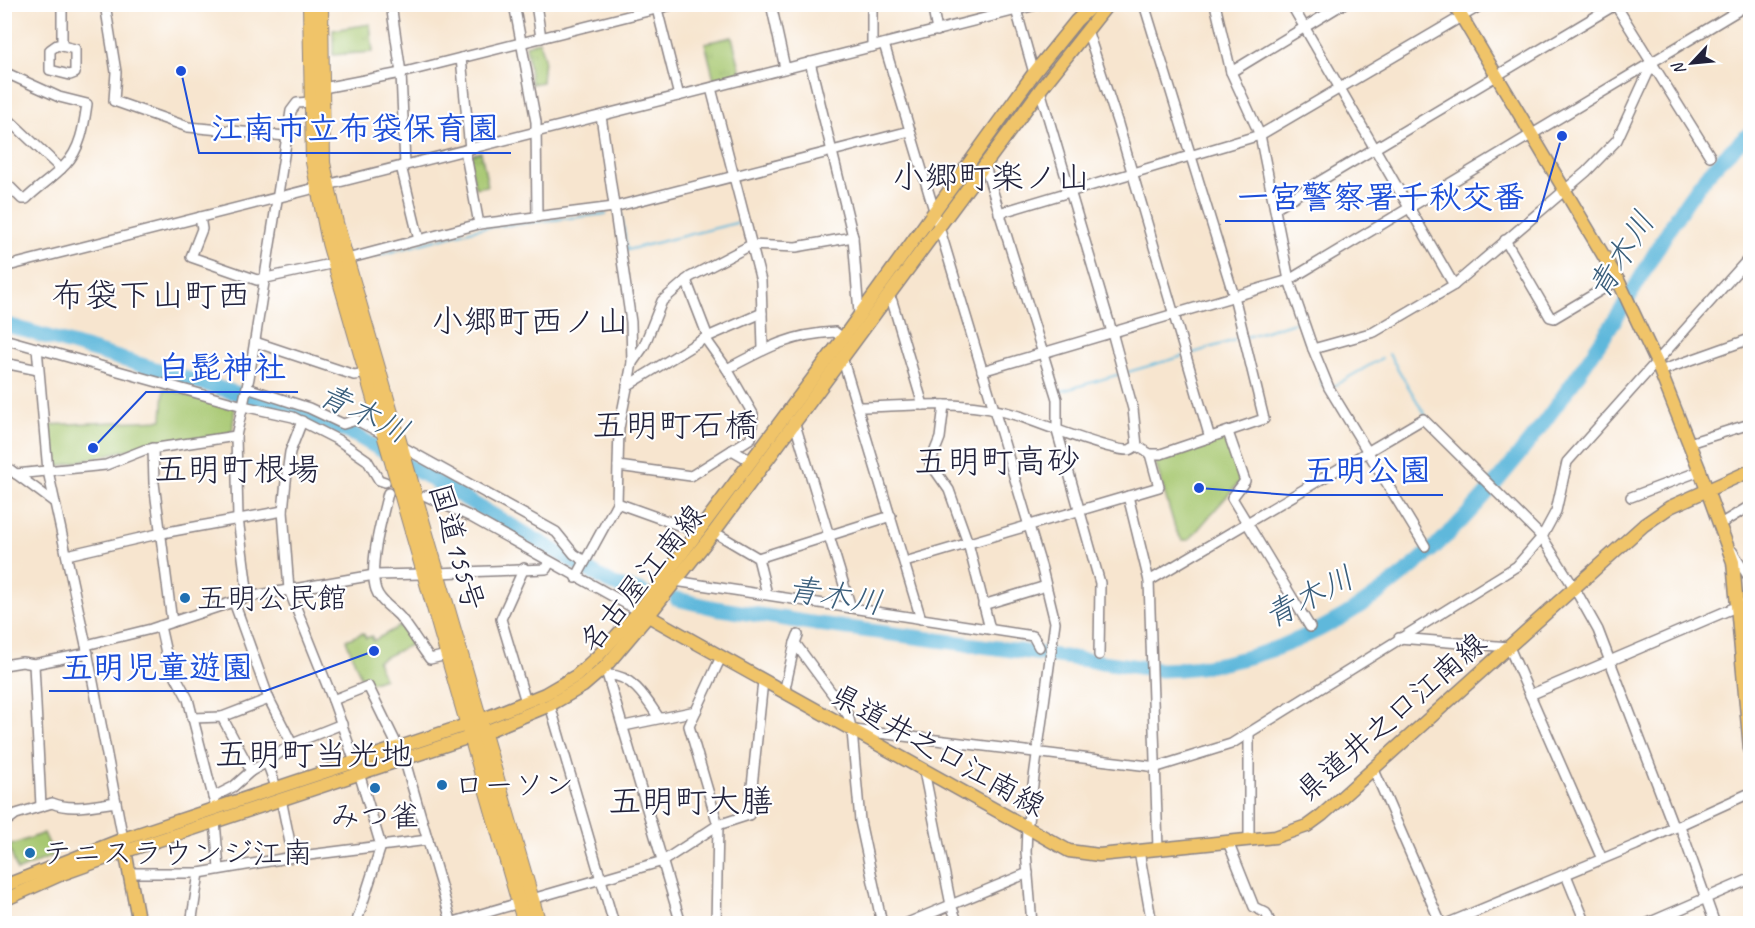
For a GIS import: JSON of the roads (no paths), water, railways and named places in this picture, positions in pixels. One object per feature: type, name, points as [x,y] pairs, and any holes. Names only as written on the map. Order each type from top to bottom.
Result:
[{"type":"highway","name":"国道155号","points":[[310,4],[310,102],[322,186],[367,373],[409,477],[447,655],[477,728]]},
{"type":"highway","name":"国道155号","points":[[321,4],[322,186]]},
{"type":"highway","name":"国道155号","points":[[341,261],[393,442],[396,471],[463,668],[477,728],[525,901],[525,924]]},
{"type":"highway","name":"国道155号","points":[[525,901],[539,924]]},
{"type":"main road","name":"名古屋江南線","points":[[4,886],[124,845],[214,821],[279,793],[550,705],[607,671],[698,532],[843,338],[1034,73],[1076,21],[1094,4]]},
{"type":"main road","name":"名古屋江南線","points":[[477,728],[576,676],[644,614],[675,581],[940,228],[1040,90],[1108,4]]},
{"type":"main road","points":[[1454,4],[1619,284],[1658,366],[1689,443],[1729,547],[1745,603],[1750,748]]},
{"type":"main road","name":"県道井之口江南線","points":[[644,614],[1069,851],[1086,855],[1275,837],[1307,826],[1374,770],[1657,515],[1750,471]]},
{"type":"main road","name":"名古屋江南線","points":[[4,900],[214,802],[279,793]]},
{"type":"main road","points":[[124,845],[139,924]]},
{"type":"street","points":[[62,4],[62,46]]},
{"type":"street","points":[[105,4],[116,72],[114,101],[188,127],[286,136]]},
{"type":"street","points":[[391,4],[401,74],[403,166],[419,240]]},
{"type":"street","points":[[514,4],[537,132],[537,217]]},
{"type":"street","points":[[536,4],[541,39]]},
{"type":"street","points":[[323,88],[401,74],[676,4]]},
{"type":"street","points":[[771,4],[785,68]]},
{"type":"street","points":[[872,4],[872,47]]},
{"type":"street","points":[[932,4],[937,31]]},
{"type":"street","points":[[4,267],[937,31],[1016,8],[1040,4]]},
{"type":"street","points":[[1137,446],[1150,454],[1161,454],[1264,419],[1234,296],[1144,4]]},
{"type":"street","points":[[1215,4],[1231,72],[1260,135],[1289,280],[1313,349],[1329,388],[1425,546]]},
{"type":"street","points":[[1291,4],[1454,285]]},
{"type":"street","points":[[1231,72],[1343,4]]},
{"type":"street","points":[[999,213],[1260,135],[1483,4]]},
{"type":"street","points":[[982,371],[1289,280],[1749,4]]},
{"type":"street","points":[[1275,208],[1615,5],[1710,156]]},
{"type":"street","points":[[657,7],[679,96]]},
{"type":"street","points":[[1016,8],[1034,73]]},
{"type":"street","points":[[1087,30],[1133,174],[1210,438]]},
{"type":"street","points":[[884,44],[1029,525],[1055,622],[1027,829],[1032,924]]},
{"type":"street","points":[[461,58],[468,150],[479,224]]},
{"type":"street","points":[[810,62],[830,152],[853,237],[859,314]]},
{"type":"street","points":[[1313,349],[1374,332],[1454,285],[1563,189],[1586,172],[1617,140],[1652,64]]},
{"type":"street","points":[[4,72],[59,97],[87,104],[78,144],[61,169],[26,199],[22,199],[4,181]]},
{"type":"street","points":[[711,88],[761,281],[763,349]]},
{"type":"street","points":[[1040,90],[1133,409],[1137,446]]},
{"type":"street","points":[[248,597],[238,518],[236,436],[255,342],[274,212],[279,197],[286,136],[294,106],[297,103],[310,102]]},
{"type":"street","points":[[4,115],[61,169]]},
{"type":"street","points":[[577,575],[617,503],[619,428],[632,363],[631,322],[601,116]]},
{"type":"street","points":[[200,217],[202,229],[191,257],[264,280],[479,224],[614,207],[910,131]]},
{"type":"street","points":[[985,166],[1057,399],[1057,431],[1100,583],[1099,655]]},
{"type":"street","points":[[632,363],[644,346],[662,301],[686,280],[751,245],[796,247],[853,237]]},
{"type":"street","points":[[1505,240],[1550,317],[1554,318],[1619,284]]},
{"type":"street","points":[[852,731],[858,729],[1157,767],[1231,744],[1517,566],[1542,537],[1556,511],[1567,462],[1658,366],[1750,257]]},
{"type":"street","points":[[618,466],[690,476],[751,438],[753,414],[728,369],[707,338],[686,280]]},
{"type":"street","points":[[887,297],[892,301],[923,405]]},
{"type":"street","points":[[627,386],[707,338],[762,313]]},
{"type":"street","points":[[728,369],[763,349],[789,338],[835,332],[843,338]]},
{"type":"street","points":[[4,339],[293,417],[338,440],[367,460],[379,480],[385,482]]},
{"type":"street","points":[[1658,366],[1750,339]]},
{"type":"street","points":[[255,342],[354,375],[367,373]]},
{"type":"street","points":[[37,348],[48,471],[87,649],[124,845]]},
{"type":"street","points":[[842,357],[859,407],[921,619]]},
{"type":"street","points":[[4,363],[38,370]]},
{"type":"street","points":[[247,389],[309,408],[343,424],[356,420],[556,532],[574,554],[585,562]]},
{"type":"street","points":[[859,407],[944,405],[992,408],[1057,431],[1130,450],[1137,446]]},
{"type":"street","points":[[944,405],[940,438],[930,462],[949,490],[968,543],[990,629]]},
{"type":"street","points":[[1149,581],[1423,419],[1497,495],[1542,537],[1575,588],[1598,630],[1715,924]]},
{"type":"street","points":[[302,421],[290,452],[283,511],[289,590],[342,724],[381,846],[356,924]]},
{"type":"street","points":[[794,422],[851,608]]},
{"type":"street","points":[[1689,443],[1750,424]]},
{"type":"street","points":[[1228,432],[1245,481],[1232,498],[1310,627]]},
{"type":"street","points":[[16,474],[106,465],[153,448],[236,436]]},
{"type":"street","points":[[153,448],[154,483],[162,532],[165,587],[172,622]]},
{"type":"street","points":[[732,450],[751,461]]},
{"type":"street","points":[[905,562],[1159,487],[1150,454]]},
{"type":"street","points":[[4,465],[54,502]]},
{"type":"street","points":[[1630,497],[1700,471]]},
{"type":"street","points":[[388,493],[374,575],[376,590],[381,600],[400,617],[430,659],[447,655]]},
{"type":"street","points":[[426,496],[471,517],[644,614]]},
{"type":"street","points":[[1128,496],[1149,581],[1158,849]]},
{"type":"street","points":[[617,503],[698,532]]},
{"type":"street","points":[[1720,524],[1750,506]]},
{"type":"street","points":[[67,555],[162,532],[283,511]]},
{"type":"street","points":[[758,558],[891,516]]},
{"type":"street","points":[[714,532],[758,558],[766,594]]},
{"type":"street","points":[[1729,547],[1750,579]]},
{"type":"street","points":[[4,665],[22,662],[34,664],[248,597],[374,575],[546,569],[550,562]]},
{"type":"street","points":[[524,568],[501,619],[526,702]]},
{"type":"street","points":[[675,581],[1033,636],[1039,647]]},
{"type":"street","points":[[983,605],[1046,586]]},
{"type":"street","points":[[234,602],[269,699],[292,744]]},
{"type":"street","points":[[1530,695],[1745,603]]},
{"type":"street","points":[[160,626],[168,662],[188,699],[214,802],[251,771],[292,744],[342,724]]},
{"type":"street","points":[[1399,638],[1509,647],[1602,859]]},
{"type":"street","points":[[784,693],[796,639],[848,715],[852,731],[860,821],[882,924]]},
{"type":"street","points":[[717,924],[718,825],[688,726],[721,657]]},
{"type":"street","points":[[34,664],[41,806]]},
{"type":"street","points":[[607,671],[619,675],[634,686],[659,718]]},
{"type":"street","points":[[607,671],[681,924]]},
{"type":"street","points":[[333,700],[368,686],[401,753],[428,840],[450,923],[663,861],[718,825],[749,815],[763,681]]},
{"type":"street","points":[[192,718],[222,717],[269,699]]},
{"type":"street","points":[[550,705],[614,924]]},
{"type":"street","points":[[624,726],[696,711]]},
{"type":"street","points":[[222,717],[251,771]]},
{"type":"street","points":[[1249,734],[1250,840]]},
{"type":"street","points":[[267,762],[279,793],[293,857]]},
{"type":"street","points":[[1374,770],[1443,924],[1677,827],[1750,793]]},
{"type":"street","points":[[924,771],[951,905],[958,924]]},
{"type":"street","points":[[4,823],[16,814],[52,803],[60,807],[82,807],[116,802]]},
{"type":"street","points":[[214,821],[219,869]]},
{"type":"street","points":[[130,873],[199,873],[293,857],[428,840]]},
{"type":"street","points":[[1228,842],[1254,907],[1266,914],[1271,924]]},
{"type":"street","points":[[1133,924],[1151,921],[1139,851]]},
{"type":"street","points":[[191,924],[199,873]]},
{"type":"street","points":[[905,924],[1028,873]]},
{"type":"street","points":[[1566,874],[1586,924]]},
{"type":"street","points":[[1646,924],[1750,879]]},
{"type":"waterway","name":"青木川","points":[[677,599],[715,608],[811,623],[1161,670],[1238,660],[1308,635],[1372,598],[1431,551],[1484,496],[1533,436],[1578,374],[1620,312],[1689,198],[1717,164],[1750,133]]},
{"type":"waterway","points":[[621,212],[627,250],[740,222]]},
{"type":"waterway","points":[[376,256],[481,228],[606,214]]},
{"type":"waterway","points":[[1246,337],[1298,321],[1306,341]]},
{"type":"waterway","name":"青木川","points":[[4,324],[306,414],[357,436],[614,585],[642,591]]},
{"type":"waterway","points":[[1190,354],[1235,340]]},
{"type":"waterway","points":[[1389,354],[1427,418]]},
{"type":"waterway","points":[[1128,372],[1183,356]]},
{"type":"waterway","points":[[1332,387],[1382,358]]},
{"type":"waterway","points":[[1059,392],[1120,374]]},
{"type":"waterway","points":[[1320,377],[1323,387]]},
{"type":"tunnel","points":[[388,493],[391,484]]},
{"type":"place","name":"江南市立布袋保育園","points":[[181,71]]},
{"type":"place","name":"一宮警察署千秋交番","points":[[1562,136]]},
{"type":"place","name":"白髭神社","points":[[93,448]]},
{"type":"place","name":"五明公園","points":[[1199,488]]},
{"type":"place","name":"五明公民館","points":[[185,598]]},
{"type":"place","name":"五明児童遊園","points":[[374,651]]},
{"type":"place","name":"ローソン","points":[[442,785]]},
{"type":"place","name":"みつ雀","points":[[375,788]]},
{"type":"place","name":"テニスラウンジ江南","points":[[30,853]]},
{"type":"district","name":"小郷町楽ノ山","points":[[991,177]]},
{"type":"district","name":"布袋下山町西","points":[[151,295]]},
{"type":"district","name":"小郷町西ノ山","points":[[530,321]]},
{"type":"district","name":"五明町石橋","points":[[675,425]]},
{"type":"district","name":"五明町高砂","points":[[997,461]]},
{"type":"district","name":"五明町根場","points":[[237,469]]},
{"type":"district","name":"五明町当光地","points":[[314,754]]},
{"type":"district","name":"五明町大膳","points":[[691,801]]}]
